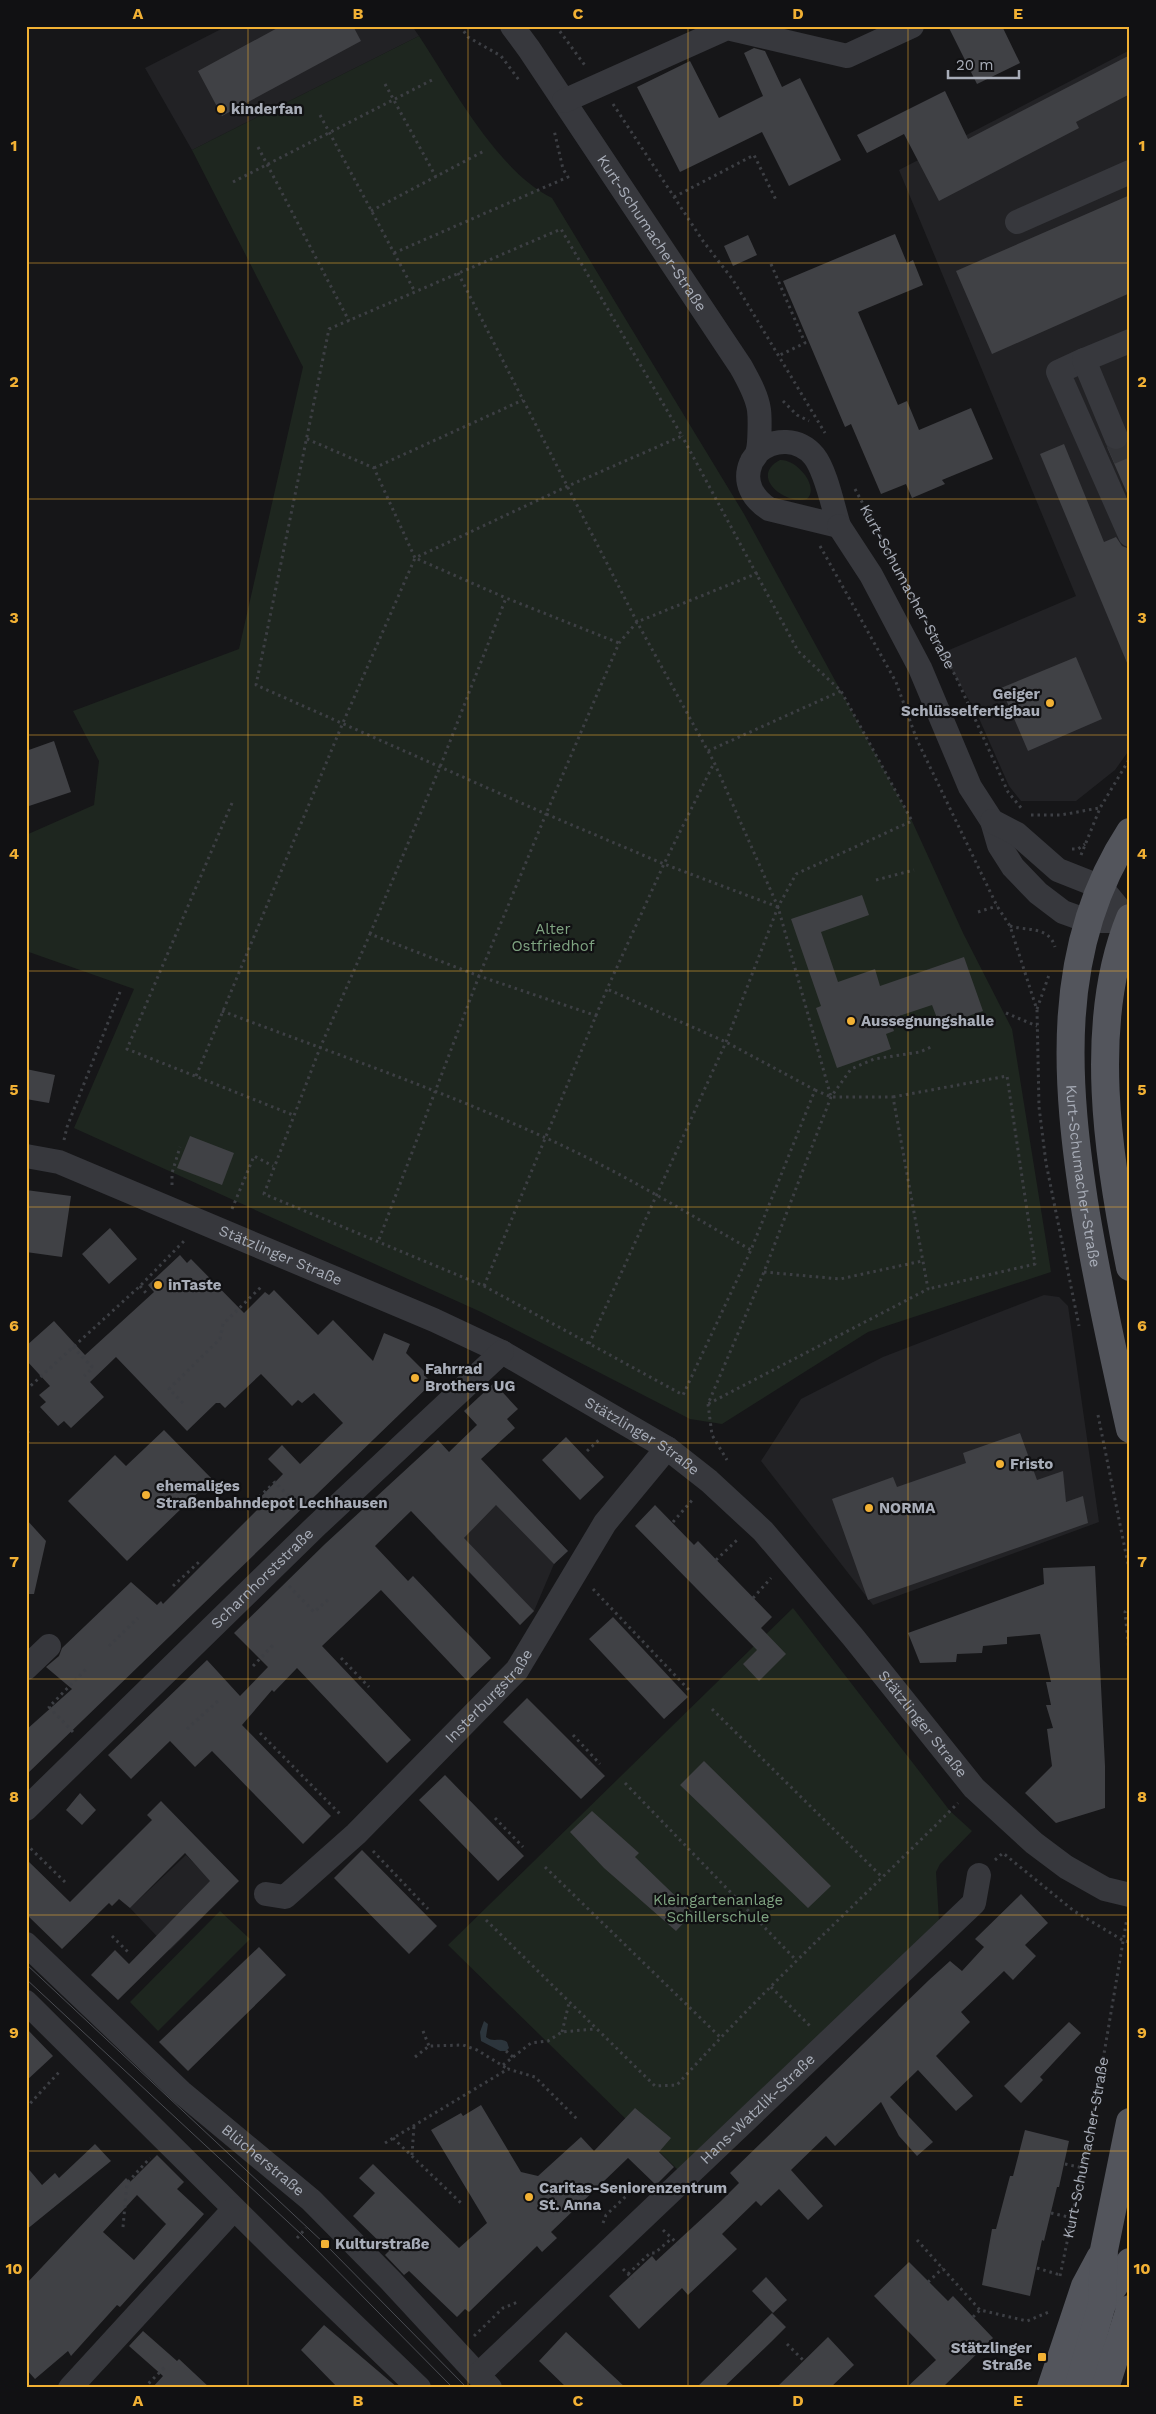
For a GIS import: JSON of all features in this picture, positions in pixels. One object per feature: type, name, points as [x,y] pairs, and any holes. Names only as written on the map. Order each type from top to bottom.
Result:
[{"type":"main road","points":[[1088,921],[1101,887],[1130,832]]},
{"type":"main road","name":"Kurt-Schumacher-Straße","points":[[1129,920],[1111,994],[1107,1027],[1106,1062],[1109,1144],[1130,1267]]},
{"type":"main road","name":"Kurt-Schumacher-Straße","points":[[1088,921],[1077,961],[1070,1042],[1074,1140],[1094,1260],[1130,1429]]},
{"type":"main road","points":[[1078,2388],[1102,2304],[1104,2250],[1130,2122]]},
{"type":"main road","points":[[1051,2388],[1085,2286],[1104,2250]]},
{"type":"main road","points":[[1102,2304],[1130,2262]]},
{"type":"main road","points":[[1105,2388],[1130,2309]]},
{"type":"street","name":"Kurt-Schumacher-Straße","points":[[512,26],[741,367],[754,391],[759,410],[758,452]]},
{"type":"street","points":[[564,101],[598,84],[727,28],[847,56],[912,26]]},
{"type":"street","points":[[1017,222],[1130,172]]},
{"type":"street","points":[[1130,341],[1058,372],[1130,535]]},
{"type":"street","points":[[1084,360],[1116,437]]},
{"type":"street","name":"Kurt-Schumacher-Straße","points":[[839,526],[781,512],[760,504],[748,483],[751,462],[758,452],[769,445],[783,441],[803,447],[814,456],[821,470],[839,526],[871,575],[920,668],[970,787],[992,821],[999,845],[1013,867],[1032,887],[1063,912],[1088,921],[1129,920]]},
{"type":"street","name":"Kurt-Schumacher-Straße","points":[[992,821],[1017,834],[1058,870],[1101,887],[1129,920]]},
{"type":"street","name":"Stätzlinger Straße","points":[[26,1156],[59,1162],[222,1233],[434,1320],[502,1352],[667,1448],[709,1481],[763,1531],[853,1636],[974,1788],[1034,1843],[1066,1867],[1129,1904]]},
{"type":"street","name":"Scharnhorststraße","points":[[26,1809],[272,1569],[502,1352]]},
{"type":"street","name":"Insterburgstraße","points":[[266,1894],[286,1897],[357,1833],[517,1670],[605,1523],[667,1448]]},
{"type":"street","points":[[26,1668],[49,1646]]},
{"type":"street","name":"Hans-Watzlik-Straße","points":[[484,2382],[826,2043],[974,1903],[979,1875]]},
{"type":"street","name":"Blücherstraße","points":[[26,1944],[181,2092],[322,2212],[391,2281],[484,2382]]},
{"type":"street","points":[[27,2006],[418,2388]]},
{"type":"street","points":[[70,2388],[234,2209]]},
{"type":"path","points":[[460,26],[468,37],[501,56],[524,88]]},
{"type":"path","points":[[556,26],[598,84],[703,241],[732,280],[780,355],[828,437]]},
{"type":"path","points":[[233,182],[432,80]]},
{"type":"path","points":[[384,84],[436,177]]},
{"type":"path","points":[[320,114],[415,292]]},
{"type":"path","points":[[394,253],[529,196],[568,177],[563,169],[553,128]]},
{"type":"path","points":[[258,147],[349,321]]},
{"type":"path","points":[[371,211],[484,151]]},
{"type":"path","points":[[674,197],[754,155],[776,200]]},
{"type":"path","points":[[589,1344],[726,1042],[778,907],[796,874],[912,821],[841,691],[798,651],[758,573],[682,436],[561,230],[329,329],[256,685],[546,814],[664,864],[778,907]]},
{"type":"path","points":[[771,264],[805,343],[780,355]]},
{"type":"path","points":[[458,274],[637,622],[714,762],[778,907],[831,1098]]},
{"type":"path","points":[[374,468],[523,400]]},
{"type":"path","points":[[196,1076],[342,724],[415,558],[568,486],[682,436]]},
{"type":"path","points":[[307,439],[374,468],[415,558],[506,598],[619,643]]},
{"type":"path","name":"Kurt-Schumacher-Straße","points":[[851,480],[956,677],[1008,792],[1032,819]]},
{"type":"path","points":[[821,548],[896,682],[917,740],[997,906],[1010,926]]},
{"type":"path","points":[[378,1242],[479,976],[619,643],[637,622],[758,573]]},
{"type":"path","points":[[506,598],[440,767],[320,1048],[273,1166],[264,1194],[484,1286],[683,1395],[751,1250],[815,1090]]},
{"type":"path","points":[[708,751],[841,691]]},
{"type":"path","points":[[1093,830],[1100,808],[1130,758]]},
{"type":"path","points":[[484,1286],[607,989],[664,864],[714,762]]},
{"type":"path","points":[[232,803],[126,1049],[293,1115]]},
{"type":"path","points":[[1027,814],[1052,816],[1100,808]]},
{"type":"path","points":[[1062,847],[1078,849],[1085,844]]},
{"type":"path","points":[[876,880],[914,870]]},
{"type":"path","points":[[978,912],[997,906]]},
{"type":"path","points":[[370,934],[479,976],[597,1016]]},
{"type":"path","points":[[607,989],[726,1042],[831,1098],[893,1098],[1007,1076],[1035,1264],[928,1288],[708,1404]]},
{"type":"path","points":[[59,1162],[67,1127],[120,992]]},
{"type":"path","points":[[222,1011],[435,1092],[546,1138],[656,1194],[751,1250]]},
{"type":"path","points":[[1006,1013],[1037,1026]]},
{"type":"path","points":[[727,1460],[712,1435],[708,1404],[764,1272],[831,1098],[851,1069],[874,1059],[920,1052],[934,1046]]},
{"type":"path","points":[[893,1098],[928,1288]]},
{"type":"path","points":[[171,1210],[172,1173],[180,1147]]},
{"type":"path","points":[[222,1233],[254,1156],[273,1166]]},
{"type":"path","points":[[26,1390],[140,1286],[200,1223]]},
{"type":"path","points":[[764,1272],[840,1279],[922,1261]]},
{"type":"path","points":[[140,1286],[146,1293]]},
{"type":"path","points":[[182,1403],[168,1389],[220,1339],[224,1324],[262,1287]]},
{"type":"path","points":[[73,1347],[93,1368],[84,1376]]},
{"type":"path","points":[[26,1427],[30,1430],[26,1434]]},
{"type":"path","points":[[673,1522],[709,1481]]},
{"type":"path","points":[[259,1497],[275,1482],[293,1501],[302,1500]]},
{"type":"path","points":[[716,1560],[754,1523]]},
{"type":"path","points":[[173,1586],[199,1562]]},
{"type":"path","points":[[272,1569],[314,1612],[330,1598]]},
{"type":"path","points":[[576,1571],[689,1690]]},
{"type":"path","points":[[1130,1606],[1125,1612],[1130,1661]]},
{"type":"path","points":[[109,1646],[138,1618]]},
{"type":"path","points":[[253,1666],[276,1643]]},
{"type":"path","points":[[341,1658],[369,1687]]},
{"type":"path","points":[[88,1667],[50,1707],[88,1749]]},
{"type":"path","points":[[187,1729],[220,1700]]},
{"type":"path","points":[[712,1710],[882,1877]]},
{"type":"path","points":[[260,1733],[428,1909]]},
{"type":"path","points":[[572,1735],[600,1764]]},
{"type":"path","points":[[625,1783],[796,1960]]},
{"type":"path","points":[[486,1920],[655,2086],[677,2085],[720,2037],[796,1960],[974,1788]]},
{"type":"path","points":[[495,1818],[523,1847]]},
{"type":"path","points":[[26,1844],[66,1883]]},
{"type":"path","points":[[979,1875],[1003,1853],[1074,1911],[1124,1941],[1130,1942]]},
{"type":"path","points":[[545,1867],[720,2037]]},
{"type":"path","name":"Kurt-Schumacher-Straße","points":[[1058,2284],[1083,2168],[1129,1904]]},
{"type":"path","points":[[112,1936],[130,1954]]},
{"type":"path","points":[[770,1987],[826,2043]]},
{"type":"path","points":[[562,2032],[569,2002]]},
{"type":"path","points":[[503,2065],[531,2043],[548,2041],[562,2032],[595,2029]]},
{"type":"path","points":[[422,2031],[429,2046]]},
{"type":"path","points":[[415,2057],[429,2046],[472,2047],[508,2069],[535,2077],[578,2120]]},
{"type":"path","points":[[506,2051],[513,2058]]},
{"type":"path","points":[[26,2108],[77,2053]]},
{"type":"path","points":[[384,2143],[508,2069]]},
{"type":"path","points":[[412,2156],[414,2125]]},
{"type":"path","points":[[393,2138],[462,2204]]},
{"type":"path","points":[[123,2227],[126,2183],[166,2142]]},
{"type":"path","points":[[1065,2164],[1083,2168]]},
{"type":"path","points":[[281,2255],[322,2212]]},
{"type":"path","points":[[1051,2213],[1073,2218]]},
{"type":"path","points":[[628,2274],[650,2253],[655,2253],[672,2238]]},
{"type":"path","points":[[916,2240],[980,2310],[1027,2321],[1049,2312]]},
{"type":"path","points":[[928,2282],[943,2268]]},
{"type":"path","points":[[1037,2268],[1060,2275]]},
{"type":"path","points":[[1047,2322],[1052,2303]]},
{"type":"path","points":[[973,2317],[980,2310]]},
{"type":"path","points":[[787,2344],[803,2360]]},
{"type":"path","points":[[144,2388],[166,2366]]},
{"type":"shaded area","name":"kinderfan","points":[[227,26],[412,26],[419,36],[192,150],[145,68]]},
{"type":"shaded area","points":[[1130,50],[1130,749],[1115,770],[1076,801],[1021,801],[1009,786],[978,716],[942,653],[1076,596],[899,170]]},
{"type":"shaded area","points":[[1044,1295],[1059,1297],[1068,1306],[1099,1522],[873,1605],[761,1461],[801,1399],[883,1357]]},
{"type":"shaded area","points":[[497,1477],[568,1551],[554,1564],[534,1611],[520,1625],[435,1537]]},
{"type":"shaded area","points":[[186,1855],[225,1895],[170,1950],[130,1908]]},
{"type":"shaded area","points":[[484,2021],[488,2024],[486,2037],[491,2040],[507,2042],[509,2048],[506,2051],[500,2051],[481,2041],[480,2032]]},
{"type":"green space","name":"Alter Ostfriedhof","points":[[419,36],[461,102],[495,148],[513,169],[532,186],[552,198],[744,514],[912,821],[963,933],[1012,1029],[1051,1272],[868,1332],[722,1424],[690,1419],[481,1312],[74,1128],[134,989],[26,951],[26,835],[94,805],[99,761],[73,711],[239,649],[303,367],[192,150]]},
{"type":"green space","points":[[780,460],[793,464],[805,475],[811,488],[807,499],[799,500],[781,494],[769,482],[768,474],[771,467]]},
{"type":"green space","name":"Kleingartenanlage Schillerschule","points":[[793,1608],[950,1811],[972,1831],[940,1864],[936,1872],[939,1921],[680,2172],[448,1945]]},
{"type":"green space","points":[[220,1911],[250,1939],[158,2031],[130,2002]]},
{"type":"building","points":[[281,26],[353,26],[361,41],[222,116],[198,71]]},
{"type":"building","points":[[948,26],[1002,26],[1020,63],[977,84]]},
{"type":"building","points":[[754,48],[765,51],[782,87],[800,78],[841,160],[789,186],[762,132],[680,172],[637,87],[690,61],[719,118],[763,96],[744,53]]},
{"type":"building","points":[[1130,55],[1130,94],[1076,122],[1079,128],[939,201],[904,134],[867,153],[857,135],[945,91],[968,139]]},
{"type":"building","points":[[1130,195],[1130,293],[992,354],[956,271]]},
{"type":"building","points":[[895,234],[907,263],[913,260],[923,285],[858,312],[898,405],[907,401],[919,430],[971,408],[993,459],[942,480],[945,484],[912,498],[906,484],[881,494],[851,424],[845,427],[783,281]]},
{"type":"building","points":[[748,235],[757,255],[733,266],[724,246]]},
{"type":"building","points":[[1130,431],[1130,500],[1107,447],[1114,451],[1122,449],[1127,445]]},
{"type":"building","points":[[1064,444],[1104,542],[1116,537],[1122,546],[1130,549],[1130,670],[1040,454]]},
{"type":"building","points":[[1076,657],[1102,719],[1028,751],[1001,688]]},
{"type":"building","points":[[54,741],[71,792],[26,807],[26,751]]},
{"type":"building","points":[[862,895],[869,915],[821,932],[838,982],[875,969],[880,986],[964,957],[983,1011],[940,1026],[932,1005],[890,1019],[894,1031],[886,1034],[891,1049],[837,1068],[816,1008],[821,1006],[791,919]]},
{"type":"building","points":[[26,1069],[55,1075],[49,1103],[26,1099]]},
{"type":"building","points":[[190,1136],[234,1153],[222,1185],[177,1168]]},
{"type":"building","points":[[26,1190],[71,1196],[62,1257],[26,1252]]},
{"type":"building","points":[[110,1228],[137,1259],[109,1284],[82,1254]]},
{"type":"building","points":[[180,1255],[187,1263],[191,1259],[244,1313],[265,1292],[269,1295],[274,1290],[318,1335],[333,1320],[373,1361],[384,1333],[410,1344],[406,1353],[426,1373],[424,1375],[432,1383],[26,1775],[26,1730],[72,1689],[46,1667],[59,1656],[62,1648],[131,1582],[157,1605],[161,1601],[163,1604],[257,1510],[252,1506],[283,1474],[268,1459],[282,1445],[300,1464],[343,1423],[314,1393],[302,1403],[298,1400],[292,1406],[261,1374],[225,1408],[220,1403],[216,1403],[187,1431],[116,1357],[90,1382],[104,1397],[71,1428],[64,1421],[58,1426],[40,1407],[46,1402],[39,1395],[50,1386],[26,1360],[26,1346],[54,1321],[85,1355],[154,1292],[148,1285]]},
{"type":"building","points":[[494,1383],[518,1409],[507,1419],[515,1428],[481,1459],[568,1551],[554,1564],[496,1505],[464,1538],[534,1611],[520,1625],[411,1511],[375,1546],[408,1581],[413,1576],[491,1658],[467,1681],[381,1590],[322,1646],[411,1740],[387,1763],[297,1668],[274,1692],[272,1690],[242,1725],[331,1816],[303,1844],[212,1751],[195,1767],[170,1741],[131,1779],[108,1755],[207,1660],[240,1696],[268,1667],[234,1633],[325,1544],[438,1440],[449,1452],[477,1425],[464,1411]]},
{"type":"building","name":"ehemaliges Straßenbahndepot Lechhausen","points":[[164,1430],[212,1479],[127,1561],[68,1501],[115,1455],[126,1466]]},
{"type":"building","points":[[1020,1433],[1037,1480],[1063,1471],[1066,1502],[1083,1496],[1088,1523],[868,1600],[832,1499],[893,1477],[897,1487],[966,1463],[963,1453]]},
{"type":"building","points":[[566,1437],[604,1477],[580,1500],[542,1460]]},
{"type":"building","points":[[655,1505],[694,1545],[698,1541],[772,1617],[761,1628],[786,1654],[759,1681],[743,1664],[757,1650],[635,1526]]},
{"type":"building","points":[[26,1519],[46,1541],[34,1594],[26,1594]]},
{"type":"building","points":[[1095,1566],[1105,1766],[1105,1808],[1056,1823],[1025,1793],[1052,1766],[1047,1729],[1053,1728],[1046,1705],[1051,1705],[1046,1682],[1051,1682],[1040,1634],[1007,1637],[1007,1644],[983,1646],[982,1653],[957,1654],[956,1662],[920,1663],[908,1633],[1044,1584],[1043,1568]]},
{"type":"building","points":[[613,1617],[688,1697],[664,1719],[589,1639]]},
{"type":"building","points":[[527,1698],[605,1776],[581,1799],[503,1722]]},
{"type":"building","points":[[704,1761],[831,1886],[808,1908],[680,1785]]},
{"type":"building","points":[[445,1775],[524,1856],[498,1881],[419,1800]]},
{"type":"building","points":[[80,1793],[96,1810],[82,1825],[66,1810]]},
{"type":"building","points":[[161,1801],[239,1881],[118,2000],[91,1975],[115,1950],[129,1964],[210,1881],[185,1853],[130,1908],[119,1899],[112,1906],[109,1903],[62,1949],[26,1914],[26,1859],[70,1902],[152,1820],[147,1815]]},
{"type":"building","points":[[592,1811],[639,1853],[635,1857],[693,1913],[676,1931],[604,1868],[570,1832]]},
{"type":"building","points":[[362,1850],[437,1926],[409,1954],[334,1878]]},
{"type":"building","points":[[1021,1894],[1048,1923],[1025,1945],[1036,1956],[1013,1980],[1004,1971],[961,2012],[970,2022],[936,2056],[973,2096],[956,2111],[918,2070],[890,2097],[933,2142],[917,2156],[899,2136],[881,2102],[835,2146],[826,2136],[791,2170],[823,2206],[808,2220],[779,2189],[761,2206],[756,2201],[722,2234],[737,2249],[688,2295],[682,2288],[639,2329],[609,2296],[652,2256],[656,2261],[721,2201],[739,2183],[730,2173],[929,1980],[950,1961],[962,1971],[984,1947],[975,1939]]},
{"type":"building","points":[[259,1947],[286,1975],[188,2071],[159,2042]]},
{"type":"building","points":[[1069,2022],[1081,2033],[1040,2077],[1043,2080],[1021,2103],[1004,2086]]},
{"type":"building","points":[[26,2028],[53,2056],[26,2081]]},
{"type":"building","name":"Caritas-Seniorenzentrum St. Anna","points":[[481,2105],[521,2172],[538,2176],[581,2137],[594,2151],[635,2108],[671,2138],[659,2152],[674,2167],[656,2185],[628,2158],[551,2232],[557,2238],[542,2252],[537,2246],[469,2312],[465,2309],[457,2317],[409,2271],[404,2275],[385,2255],[389,2251],[353,2216],[375,2193],[359,2178],[373,2164],[459,2248],[487,2223],[431,2130],[461,2113],[463,2116]]},
{"type":"building","points":[[1025,2130],[1069,2141],[1059,2187],[1057,2187],[1044,2241],[1042,2240],[1030,2296],[982,2285],[992,2229],[996,2229]]},
{"type":"building","points":[[95,2144],[111,2161],[26,2230],[26,2166],[42,2185],[55,2173],[59,2178]]},
{"type":"building","points":[[157,2155],[184,2182],[177,2189],[204,2214],[120,2307],[117,2305],[71,2356],[68,2351],[35,2379],[26,2369],[26,2284],[126,2178],[130,2182]],"holes":[[[137,2195],[166,2224],[134,2260],[103,2232]]]},
{"type":"building","points":[[909,2262],[948,2301],[953,2296],[993,2338],[942,2388],[906,2388],[936,2360],[874,2296]]},
{"type":"building","points":[[766,2277],[787,2300],[773,2313],[752,2291]]},
{"type":"building","points":[[772,2313],[786,2327],[771,2342],[723,2388],[696,2388]]},
{"type":"building","points":[[324,2325],[398,2388],[338,2388],[301,2350]]},
{"type":"building","points":[[143,2331],[177,2361],[179,2359],[210,2388],[152,2388],[163,2376],[129,2346]]},
{"type":"building","points":[[566,2332],[626,2388],[567,2388],[539,2361]]},
{"type":"building","points":[[828,2337],[854,2365],[830,2388],[776,2388]]},
{"type":"tunnel","points":[[1116,437],[1130,469]]},
{"type":"tram line","points":[[26,1964],[325,2244],[467,2388]]},
{"type":"tram line","points":[[26,1979],[301,2234],[453,2388]]},
{"type":"place","name":"kinderfan","points":[[221,109]]},
{"type":"place","name":"Geiger Schlüsselfertigbau","points":[[1050,703]]},
{"type":"place","name":"Aussegnungshalle","points":[[851,1021]]},
{"type":"place","name":"inTaste","points":[[158,1285]]},
{"type":"place","name":"Fahrrad Brothers UG","points":[[415,1378]]},
{"type":"place","name":"Fristo","points":[[1000,1464]]},
{"type":"place","name":"ehemaliges Straßenbahndepot Lechhausen","points":[[146,1495]]},
{"type":"place","name":"NORMA","points":[[869,1508]]},
{"type":"place","name":"Caritas-Seniorenzentrum St. Anna","points":[[529,2197]]},
{"type":"place","name":"Kulturstraße","points":[[325,2244]]},
{"type":"place","name":"Stätzlinger Straße","points":[[1042,2357]]}]
